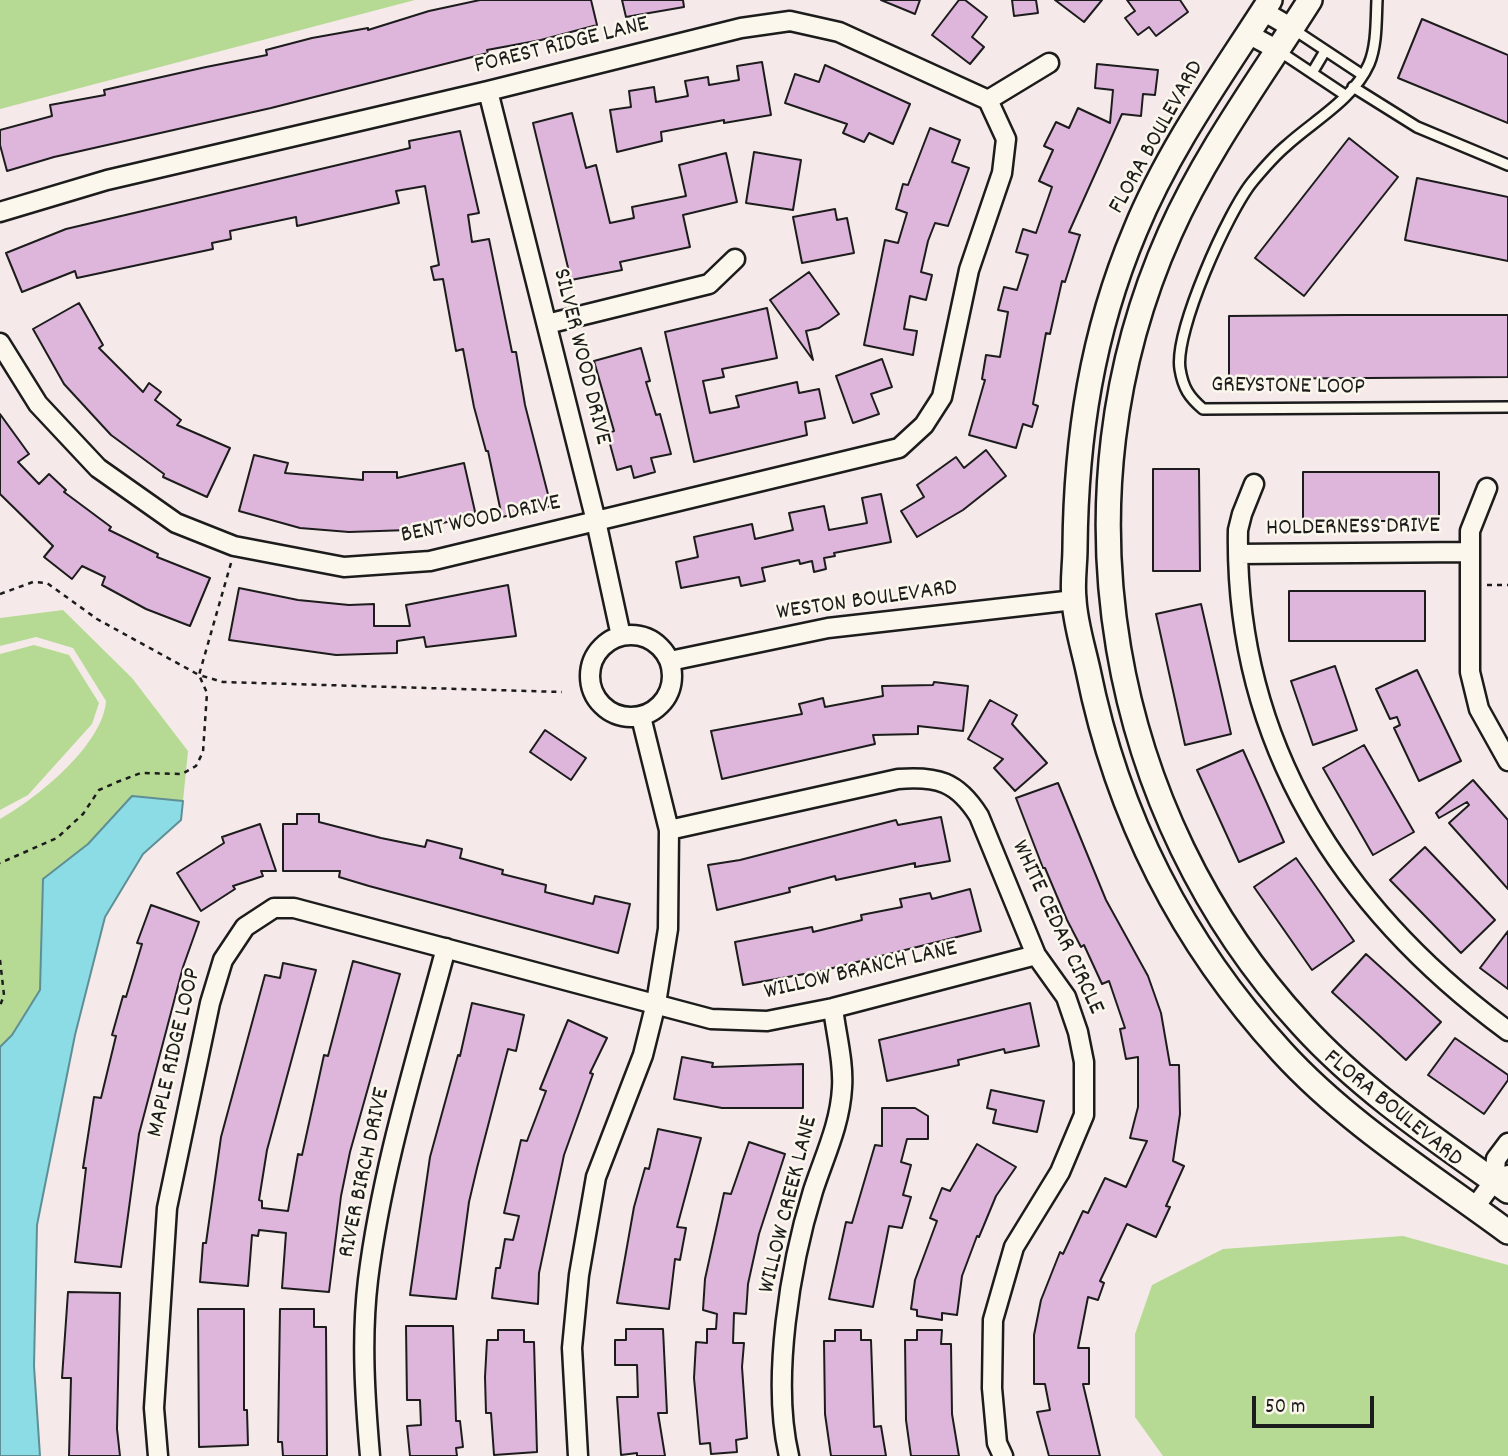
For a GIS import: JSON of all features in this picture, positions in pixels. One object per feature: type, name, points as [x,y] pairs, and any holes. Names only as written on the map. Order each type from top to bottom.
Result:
[{"type":"street","name":"FLORA BOULEVARD","points":[[1310,0],[1192,186],[1156,267],[1135,331],[1111,452],[1107,532],[1110,594],[1124,684],[1144,760],[1182,851],[1224,925],[1272,991],[1330,1053],[1394,1108],[1503,1182]]},
{"type":"street","name":"FLORA BOULEVARD","points":[[1267,6],[1180,141],[1155,188],[1136,229],[1104,319],[1086,396],[1077,458],[1073,600],[1099,725],[1113,768],[1151,863],[1196,942],[1255,1021],[1312,1082],[1355,1120],[1508,1232]]},
{"type":"street","points":[[1267,6],[1292,28]]},
{"type":"street","name":"FOREST RIDGE LANE","points":[[0,212],[107,180],[488,91],[741,28],[790,21],[839,32],[988,100]]},
{"type":"street","points":[[1248,34],[1278,50]]},
{"type":"street","points":[[596,521],[899,447],[924,425],[942,397],[970,270],[1002,173],[1006,139],[988,100],[1049,62]]},
{"type":"street","name":"SILVER WOOD DRIVE","points":[[488,91],[596,521],[621,636]]},
{"type":"street","points":[[547,324],[709,284],[735,260]]},
{"type":"street","name":"BENT WOOD DRIVE","points":[[0,343],[38,404],[98,468],[176,523],[234,546],[344,567],[418,562],[596,521]]},
{"type":"street","points":[[1254,484],[1241,514],[1238,554],[1242,606],[1254,672],[1279,750],[1317,830],[1337,863],[1402,942],[1432,971],[1508,1031]]},
{"type":"street","points":[[1487,488],[1473,518],[1469,552],[1473,690],[1490,732],[1508,761]]},
{"type":"street","name":"HOLDERNESS DRIVE","points":[[1238,554],[1469,552]]},
{"type":"street","points":[[1073,600],[1110,594]]},
{"type":"street","name":"WESTON BOULEVARD","points":[[670,661],[828,628],[1073,600]]},
{"type":"street","points":[[637,635],[655,643],[670,661],[672,682],[668,696],[659,707],[641,716],[618,716],[608,711],[598,702],[590,685],[592,661],[604,645],[621,636],[637,635]]},
{"type":"street","points":[[578,1456],[572,1348],[579,1275],[596,1177],[643,1055],[656,1003],[668,929],[669,830],[641,716]]},
{"type":"street","name":"WHITE CEDAR CIRCLE","points":[[669,830],[898,779],[926,776],[947,783],[967,797],[979,816],[1036,955],[1066,997],[1078,1032],[1084,1062],[1084,1115],[1060,1172],[1014,1247],[993,1320],[992,1388],[997,1443],[1003,1456]]},
{"type":"street","name":"MAPLE RIDGE LOOP","points":[[159,1456],[154,1408],[167,1209],[210,1003],[223,960],[245,927],[274,908],[294,908],[656,1003]]},
{"type":"street","name":"RIVER BIRCH DRIVE","points":[[370,1456],[365,1350],[368,1283],[376,1228],[446,948]]},
{"type":"street","name":"WILLOW BRANCH LANE","points":[[656,1003],[711,1018],[767,1021],[833,1008],[1036,955]]},
{"type":"street","name":"WILLOW CREEK LANE","points":[[789,1456],[782,1371],[792,1274],[813,1192],[835,1131],[842,1087],[833,1008]]},
{"type":"street","points":[[1475,1207],[1503,1182],[1496,1159],[1508,1143]]},
{"type":"lane","name":"GREYSTONE LOOP","points":[[1377,0],[1369,63],[1353,88],[1285,146],[1251,183],[1224,226],[1190,313],[1180,366],[1187,395],[1203,409],[1508,407]]},
{"type":"lane","points":[[1292,28],[1361,74]]},
{"type":"lane","points":[[1278,50],[1345,95]]},
{"type":"lane","points":[[1312,73],[1325,51]]},
{"type":"lane","points":[[1353,88],[1418,127],[1508,165]]},
{"type":"path","points":[[0,863],[57,838],[83,814],[99,790],[141,773],[182,774],[196,766],[203,752],[206,694],[199,675],[234,546]]},
{"type":"path","points":[[0,594],[33,582],[47,583],[97,619],[199,675],[223,682],[562,692]]},
{"type":"path","points":[[1470,585],[1508,585]]},
{"type":"path","points":[[0,960],[4,995],[0,1006]]},
{"type":"green space","points":[[0,0],[415,0],[0,109]]},
{"type":"green space","points":[[63,610],[132,678],[188,751],[183,801],[132,796],[88,844],[43,879],[40,990],[12,1035],[0,1047],[0,819],[49,784],[81,752],[102,718],[106,701],[73,648],[36,637],[0,646],[0,618]]},
{"type":"green space","points":[[34,645],[69,655],[99,703],[92,724],[28,795],[0,810],[0,654]]},
{"type":"green space","points":[[1403,1236],[1508,1265],[1508,1456],[1163,1456],[1135,1417],[1135,1334],[1152,1285],[1223,1249]]},
{"type":"water","points":[[132,796],[183,801],[181,820],[143,854],[105,917],[75,1035],[37,1225],[34,1366],[40,1456],[0,1456],[0,1047],[12,1035],[40,990],[43,879],[88,844]]},
{"type":"building","points":[[480,0],[591,0],[597,25],[541,40],[487,50],[488,53],[271,108],[54,157],[7,171],[0,145],[0,130],[52,116],[50,105],[105,95],[104,90],[267,55],[266,50],[312,38],[368,30],[429,11]]},
{"type":"building","points":[[622,0],[683,0],[684,7],[626,17]]},
{"type":"building","points":[[881,0],[920,0],[915,14]]},
{"type":"building","points":[[959,0],[965,0],[987,17],[972,37],[984,47],[970,64],[932,35]]},
{"type":"building","points":[[1012,0],[1036,0],[1038,13],[1014,16]]},
{"type":"building","points":[[1055,0],[1102,0],[1084,22]]},
{"type":"building","points":[[1127,0],[1180,0],[1188,12],[1156,36],[1149,27],[1138,35],[1125,18],[1135,11]]},
{"type":"building","points":[[1422,19],[1508,55],[1508,123],[1398,78]]},
{"type":"building","points":[[762,62],[771,115],[724,123],[724,120],[661,132],[662,141],[617,152],[610,110],[631,107],[629,91],[654,87],[656,102],[688,96],[685,81],[708,77],[709,85],[739,80],[737,66]]},
{"type":"building","points":[[1097,64],[1158,70],[1155,95],[1143,94],[1141,116],[1122,114],[1069,232],[1080,235],[1065,282],[1062,281],[1050,334],[1046,333],[1033,404],[1038,406],[1032,427],[1023,424],[1016,448],[969,435],[985,380],[982,379],[986,355],[1000,357],[1008,312],[998,310],[1004,287],[1017,290],[1028,255],[1016,252],[1023,229],[1036,233],[1052,187],[1039,181],[1053,150],[1044,146],[1056,122],[1069,128],[1078,108],[1110,123],[1113,90],[1095,88]]},
{"type":"building","points":[[825,65],[910,104],[893,144],[869,133],[864,142],[843,133],[847,124],[785,103],[795,74],[819,82]]},
{"type":"building","points":[[572,113],[586,168],[596,165],[610,223],[634,218],[632,207],[686,196],[679,165],[726,153],[737,202],[683,215],[690,247],[620,262],[622,270],[571,280],[533,123]]},
{"type":"building","points":[[930,128],[960,140],[952,162],[969,168],[948,226],[935,223],[928,241],[921,272],[932,275],[926,300],[910,296],[904,329],[917,331],[913,355],[864,345],[885,240],[898,243],[907,213],[896,209],[903,184],[908,185]]},
{"type":"building","points":[[460,131],[479,213],[468,215],[472,242],[489,239],[512,352],[516,352],[525,405],[551,506],[502,517],[488,451],[474,407],[463,349],[456,351],[443,279],[434,280],[431,267],[439,265],[425,186],[396,191],[399,203],[297,226],[296,217],[230,231],[231,239],[212,243],[213,249],[77,278],[75,271],[22,292],[6,253],[66,229],[410,148],[409,141]]},
{"type":"building","points":[[1349,138],[1398,177],[1304,296],[1255,258]]},
{"type":"building","points":[[754,152],[801,160],[793,210],[746,203]]},
{"type":"building","points":[[1417,178],[1508,197],[1508,261],[1405,240]]},
{"type":"building","points":[[835,209],[837,220],[847,218],[854,253],[802,263],[793,217]]},
{"type":"building","points":[[809,272],[839,314],[819,328],[806,331],[813,360],[770,300]]},
{"type":"building","points":[[79,303],[103,345],[99,348],[143,392],[149,383],[161,392],[155,400],[181,420],[177,425],[230,448],[207,497],[163,477],[164,474],[111,435],[64,384],[33,329]]},
{"type":"building","points":[[767,308],[777,358],[722,369],[724,377],[703,381],[710,413],[739,407],[736,396],[797,382],[799,393],[819,389],[825,418],[805,422],[807,435],[694,462],[665,332]]},
{"type":"building","points":[[1508,315],[1508,377],[1229,379],[1229,316]]},
{"type":"building","points":[[641,348],[650,381],[646,382],[656,415],[660,414],[671,454],[651,458],[655,472],[634,478],[631,466],[617,470],[607,433],[614,431],[594,361]]},
{"type":"building","points":[[882,359],[892,387],[871,394],[879,414],[853,423],[836,376]]},
{"type":"building","points":[[0,414],[29,454],[18,462],[39,484],[49,474],[66,490],[64,492],[111,527],[109,530],[158,554],[157,557],[210,578],[190,626],[146,609],[102,585],[105,577],[82,566],[72,579],[44,557],[53,546],[0,494]]},
{"type":"building","points":[[986,450],[1006,476],[963,510],[917,537],[901,511],[924,497],[917,485],[956,457],[964,468]]},
{"type":"building","points":[[254,455],[288,463],[285,473],[363,480],[363,472],[397,472],[397,478],[464,463],[476,516],[409,530],[349,532],[300,528],[239,511]]},
{"type":"building","points":[[1153,469],[1199,469],[1200,571],[1153,571]]},
{"type":"building","points":[[1303,472],[1439,472],[1439,521],[1303,521]]},
{"type":"building","points":[[881,494],[891,542],[834,553],[835,556],[824,558],[826,569],[814,572],[812,561],[800,564],[799,560],[762,568],[765,581],[741,586],[739,577],[681,588],[676,562],[698,557],[694,537],[752,524],[755,539],[793,530],[789,513],[824,506],[829,530],[867,523],[862,498]]},
{"type":"building","points":[[508,585],[516,636],[426,647],[424,637],[397,641],[397,653],[336,655],[229,640],[239,588],[298,600],[349,605],[374,604],[374,626],[410,626],[406,605]]},
{"type":"building","points":[[1289,591],[1425,591],[1425,641],[1289,641]]},
{"type":"building","points":[[1201,604],[1231,734],[1185,745],[1156,614]]},
{"type":"building","points":[[1335,666],[1357,730],[1313,745],[1291,681]]},
{"type":"building","points":[[1417,670],[1461,761],[1419,781],[1394,728],[1400,725],[1397,717],[1390,719],[1376,689]]},
{"type":"building","points":[[934,682],[968,686],[963,731],[918,726],[918,734],[873,735],[875,744],[722,779],[711,731],[802,714],[799,704],[823,698],[825,707],[883,696],[882,686],[933,685]]},
{"type":"building","points":[[990,700],[1017,715],[1012,724],[1047,763],[1015,791],[994,768],[1003,759],[968,739]]},
{"type":"building","points":[[545,730],[586,758],[571,780],[530,752]]},
{"type":"building","points":[[1364,745],[1414,832],[1373,855],[1323,768]]},
{"type":"building","points":[[1243,750],[1284,842],[1239,862],[1197,770]]},
{"type":"building","points":[[1473,780],[1508,820],[1508,889],[1449,823],[1469,805],[1467,802],[1439,818],[1436,813]]},
{"type":"building","points":[[1058,783],[1106,900],[1148,976],[1161,1013],[1170,1065],[1179,1065],[1180,1114],[1173,1161],[1184,1166],[1166,1206],[1170,1207],[1156,1237],[1127,1224],[1100,1281],[1104,1283],[1098,1300],[1088,1297],[1078,1348],[1089,1348],[1089,1384],[1083,1384],[1100,1456],[1049,1456],[1037,1412],[1050,1410],[1045,1384],[1034,1384],[1034,1335],[1041,1300],[1060,1252],[1063,1254],[1083,1211],[1088,1213],[1105,1178],[1126,1187],[1147,1141],[1130,1138],[1138,1107],[1138,1057],[1126,1059],[1120,1029],[1125,1028],[1109,981],[1102,984],[1084,945],[1081,947],[1067,920],[1016,798]]},
{"type":"building","points":[[297,814],[319,814],[319,822],[381,838],[425,847],[427,840],[462,849],[460,858],[503,870],[502,874],[546,885],[545,892],[593,904],[595,896],[630,904],[618,953],[369,886],[339,877],[340,871],[283,871],[283,824],[297,824]]},
{"type":"building","points":[[941,817],[950,861],[915,867],[915,863],[836,880],[835,876],[789,888],[790,892],[717,910],[708,865],[740,860],[896,820],[898,825]]},
{"type":"building","points":[[260,824],[276,871],[261,871],[263,876],[233,886],[235,889],[201,911],[177,873],[224,843],[222,837]]},
{"type":"building","points":[[1425,847],[1495,920],[1461,953],[1390,880]]},
{"type":"building","points":[[1296,858],[1354,941],[1312,970],[1254,887]]},
{"type":"building","points":[[970,889],[981,931],[821,971],[743,985],[735,942],[812,927],[813,932],[862,920],[861,915],[902,907],[900,899],[930,893],[932,899]]},
{"type":"building","points":[[151,905],[199,922],[183,967],[139,1134],[121,1267],[75,1262],[86,1168],[83,1168],[94,1097],[101,1098],[116,1036],[112,1035],[142,944],[137,943]]},
{"type":"building","points":[[1508,931],[1508,989],[1480,968]]},
{"type":"building","points":[[1366,954],[1441,1022],[1406,1060],[1332,992]]},
{"type":"building","points":[[353,961],[400,974],[350,1152],[341,1196],[329,1292],[282,1288],[286,1233],[259,1230],[258,1236],[252,1235],[248,1286],[200,1282],[203,1243],[206,1243],[221,1137],[265,975],[280,978],[283,963],[316,970],[267,1150],[259,1200],[262,1201],[262,1208],[288,1211],[298,1154],[302,1155],[324,1055],[328,1056]]},
{"type":"building","points":[[472,1003],[524,1015],[516,1051],[508,1049],[477,1168],[469,1202],[456,1299],[410,1295],[430,1157],[458,1055],[460,1056]]},
{"type":"building","points":[[1030,1003],[1039,1046],[1005,1053],[1004,1049],[958,1060],[959,1065],[887,1081],[879,1040]]},
{"type":"building","points":[[568,1020],[607,1038],[590,1073],[593,1074],[564,1155],[539,1273],[538,1304],[492,1298],[496,1268],[500,1268],[505,1239],[513,1240],[519,1216],[504,1213],[521,1140],[527,1141],[546,1091],[540,1089]]},
{"type":"building","points":[[1455,1038],[1508,1075],[1508,1080],[1484,1114],[1428,1075]]},
{"type":"building","points":[[682,1057],[713,1063],[712,1067],[803,1064],[803,1108],[722,1108],[674,1099]]},
{"type":"building","points":[[991,1090],[1044,1101],[1037,1132],[993,1123],[996,1110],[987,1108]]},
{"type":"building","points":[[882,1108],[915,1108],[928,1116],[928,1139],[907,1139],[901,1162],[911,1165],[903,1195],[911,1197],[902,1228],[889,1226],[873,1307],[829,1299],[846,1222],[852,1223],[875,1145],[882,1146]]},
{"type":"building","points":[[658,1129],[701,1138],[677,1227],[686,1228],[680,1260],[675,1259],[669,1309],[617,1303],[634,1207],[645,1168],[649,1169]]},
{"type":"building","points":[[749,1142],[785,1154],[759,1234],[748,1284],[746,1314],[734,1313],[733,1343],[744,1343],[742,1367],[747,1438],[736,1440],[737,1452],[711,1454],[710,1443],[700,1444],[694,1378],[696,1342],[707,1343],[707,1329],[716,1329],[717,1314],[703,1310],[705,1279],[724,1193],[731,1194]]},
{"type":"building","points":[[977,1144],[1016,1167],[996,1196],[979,1237],[977,1236],[962,1276],[957,1315],[942,1313],[942,1320],[917,1316],[917,1310],[911,1309],[915,1280],[937,1221],[930,1218],[942,1188],[950,1191]]},
{"type":"building","points":[[68,1292],[120,1293],[117,1429],[120,1456],[69,1456],[71,1378],[62,1378]]},
{"type":"building","points":[[198,1309],[244,1309],[244,1410],[247,1410],[248,1445],[199,1447]]},
{"type":"building","points":[[280,1309],[314,1309],[314,1327],[326,1327],[327,1456],[283,1456],[282,1442],[278,1442]]},
{"type":"building","points":[[406,1326],[453,1326],[456,1421],[460,1421],[463,1447],[456,1448],[457,1456],[410,1456],[407,1426],[421,1425],[420,1400],[407,1400]]},
{"type":"building","points":[[626,1329],[663,1329],[667,1413],[658,1413],[665,1456],[637,1456],[637,1453],[621,1455],[617,1397],[638,1397],[637,1365],[615,1365],[615,1340],[626,1340]]},
{"type":"building","points":[[498,1330],[524,1330],[524,1342],[534,1342],[537,1452],[494,1455],[491,1413],[486,1413],[485,1377],[487,1340],[498,1340]]},
{"type":"building","points":[[835,1330],[861,1330],[861,1340],[871,1340],[874,1427],[881,1426],[886,1456],[831,1456],[825,1414],[824,1341],[835,1341]]},
{"type":"building","points":[[917,1330],[942,1330],[941,1344],[951,1344],[952,1414],[959,1456],[911,1456],[906,1420],[905,1340],[917,1340]]}]
